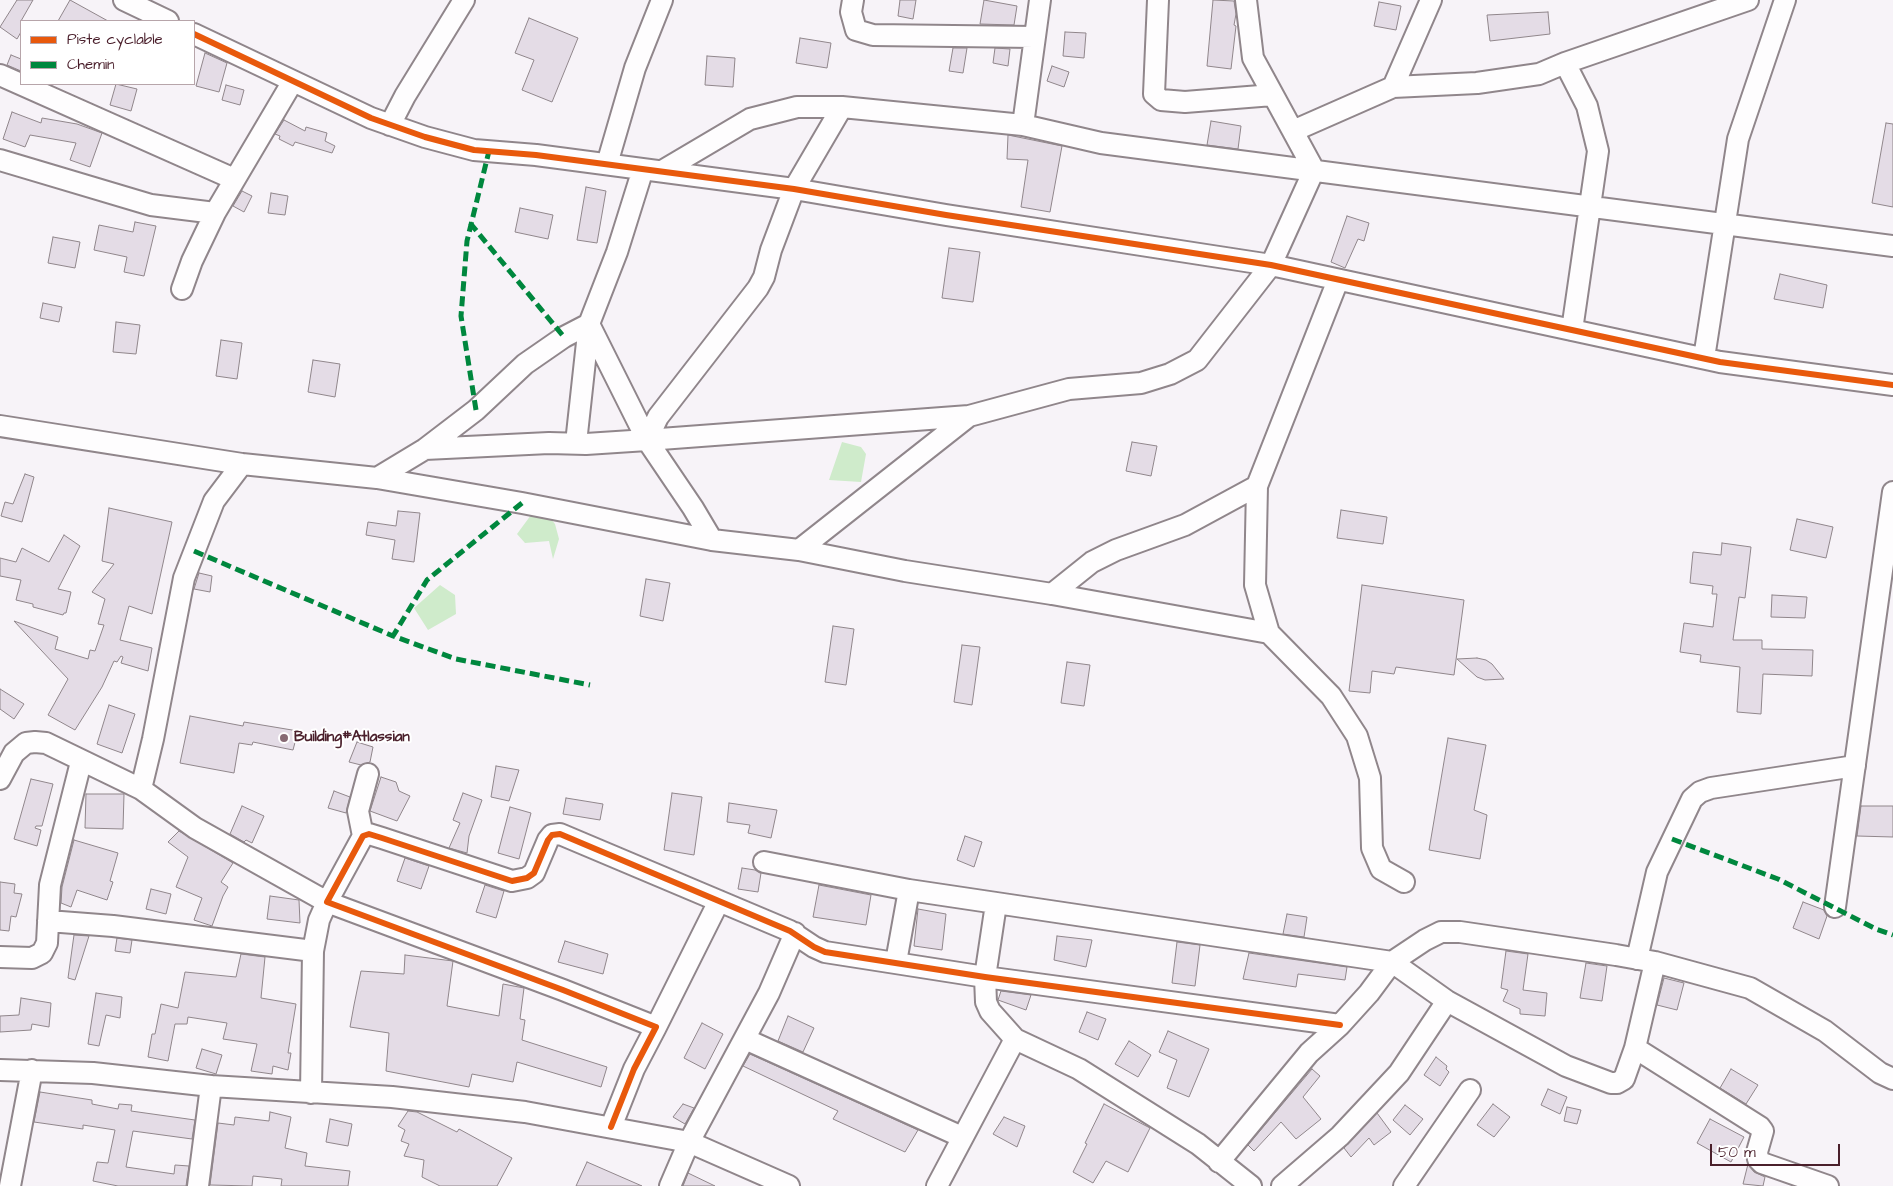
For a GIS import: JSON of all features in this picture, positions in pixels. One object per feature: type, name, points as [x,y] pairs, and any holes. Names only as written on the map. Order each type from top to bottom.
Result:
[{"type":"street","points":[[124,0],[166,20]]},
{"type":"street","points":[[390,125],[464,0]]},
{"type":"street","points":[[607,164],[635,68],[662,0]]},
{"type":"street","points":[[853,0],[851,12],[856,30],[874,35],[1034,37]]},
{"type":"street","points":[[1023,125],[1040,0]]},
{"type":"street","points":[[1158,0],[1154,94],[1161,100],[1185,102],[1273,95]]},
{"type":"street","points":[[1246,0],[1253,58],[1314,170]]},
{"type":"street","points":[[1392,87],[1431,0]]},
{"type":"street","points":[[1293,131],[1392,87],[1486,82],[1539,74],[1565,63],[1748,0]]},
{"type":"street","points":[[1704,358],[1738,139],[1785,0]]},
{"type":"street","points":[[195,34],[371,118],[425,137],[474,150],[536,155],[794,190],[955,217],[1271,265],[1730,364],[1893,386]]},
{"type":"street","points":[[1565,63],[1587,106],[1598,151],[1572,330]]},
{"type":"street","points":[[0,75],[20,84]]},
{"type":"street","points":[[182,290],[192,261],[215,213],[293,81]]},
{"type":"street","points":[[22,85],[234,179]]},
{"type":"street","points":[[576,443],[589,324],[652,170],[750,120],[797,107],[842,107],[1023,125],[1101,143],[1893,246]]},
{"type":"street","points":[[647,440],[658,417],[758,288],[764,277],[771,250],[794,190],[842,107]]},
{"type":"street","points":[[0,160],[151,205],[215,213]]},
{"type":"street","points":[[425,449],[647,440],[970,416],[1069,389],[1141,383],[1170,374],[1197,360],[1271,265],[1314,170]]},
{"type":"street","points":[[1338,280],[1257,486],[1255,585],[1269,633],[1331,696],[1357,736],[1370,778],[1372,848],[1380,869],[1404,882]]},
{"type":"street","points":[[589,324],[647,440],[693,508],[712,540]]},
{"type":"street","points":[[377,478],[425,449],[476,410],[525,364],[589,324]]},
{"type":"street","points":[[799,550],[970,416]]},
{"type":"street","points":[[0,426],[242,464],[377,478],[522,503],[712,540],[799,550],[905,571],[1052,594],[1269,633]]},
{"type":"street","points":[[140,789],[153,739],[184,578],[214,501],[242,464]]},
{"type":"street","points":[[1052,594],[1092,562],[1116,550],[1185,525],[1257,486]]},
{"type":"street","points":[[1835,907],[1893,492]]},
{"type":"street","points":[[0,779],[14,753],[26,743],[46,743],[81,762],[140,789],[195,828],[327,902],[656,1027]]},
{"type":"street","points":[[0,957],[32,958],[42,954],[47,943],[50,885],[81,762]]},
{"type":"street","points":[[764,862],[909,890],[996,904],[1392,962],[1447,1001],[1566,1066],[1611,1083],[1617,1083],[1624,1079],[1635,1048],[1658,872],[1692,799],[1700,792],[1711,788],[1855,766]]},
{"type":"street","points":[[311,1093],[313,951],[319,920],[363,836],[358,811],[368,774]]},
{"type":"street","points":[[363,836],[369,834],[512,881],[527,878],[534,873],[548,840],[552,835],[560,834],[795,933],[814,947],[825,952],[986,977],[1340,1026]]},
{"type":"street","points":[[896,962],[909,890]]},
{"type":"street","points":[[611,1127],[634,1069],[719,901]]},
{"type":"street","points":[[996,904],[986,977],[986,1002],[988,1008],[1015,1039],[1079,1069],[1198,1144],[1252,1186]]},
{"type":"street","points":[[48,921],[113,926],[313,951]]},
{"type":"street","points":[[1219,1162],[1309,1053],[1340,1026],[1369,993],[1392,962],[1425,940],[1441,932],[1470,934],[1646,961],[1750,988],[1826,1031],[1880,1073],[1893,1079]]},
{"type":"street","points":[[670,1186],[689,1142],[769,993],[795,933]]},
{"type":"street","points":[[1282,1186],[1340,1136],[1399,1073],[1447,1001]]},
{"type":"street","points":[[745,1039],[962,1137]]},
{"type":"street","points":[[937,1186],[1015,1039]]},
{"type":"street","points":[[1635,1048],[1760,1127],[1763,1131],[1757,1152],[1758,1159],[1762,1163],[1828,1186]]},
{"type":"street","points":[[0,1070],[93,1073],[212,1086],[392,1097],[516,1110],[689,1142],[767,1181],[789,1186]]},
{"type":"street","points":[[10,1186],[32,1070]]},
{"type":"street","points":[[198,1186],[212,1086]]},
{"type":"street","points":[[1404,1186],[1470,1090]]},
{"type":"green space","points":[[842,442],[861,447],[866,454],[861,482],[829,480]]},
{"type":"green space","points":[[546,513],[555,524],[559,539],[553,559],[549,541],[525,543],[517,534],[531,515]]},
{"type":"green space","points":[[440,585],[455,595],[456,614],[428,630],[414,608]]},
{"type":"building","points":[[17,0],[33,0],[20,20],[20,34],[17,39],[0,27]]},
{"type":"building","points":[[70,0],[106,20],[59,20]]},
{"type":"building","points":[[900,0],[916,0],[913,19],[898,16]]},
{"type":"building","points":[[984,0],[1017,6],[1014,25],[980,24]]},
{"type":"building","points":[[1213,0],[1234,1],[1236,14],[1234,25],[1236,26],[1231,69],[1207,66]]},
{"type":"building","points":[[1379,2],[1401,6],[1396,30],[1374,26]]},
{"type":"building","points":[[1548,12],[1550,34],[1490,41],[1487,15]]},
{"type":"building","points":[[529,18],[578,38],[552,102],[522,90],[534,60],[515,53]]},
{"type":"building","points":[[1065,32],[1086,33],[1084,58],[1063,56]]},
{"type":"building","points":[[800,38],[831,43],[827,68],[796,63]]},
{"type":"building","points":[[953,48],[967,48],[963,73],[949,71]]},
{"type":"building","points":[[995,48],[1010,49],[1008,66],[993,63]]},
{"type":"building","points":[[205,53],[227,63],[219,92],[196,86]]},
{"type":"building","points":[[11,55],[20,59],[20,71],[7,65]]},
{"type":"building","points":[[707,56],[735,58],[733,87],[705,85]]},
{"type":"building","points":[[1052,66],[1069,72],[1064,87],[1047,81]]},
{"type":"building","points":[[116,85],[137,89],[131,111],[110,105]]},
{"type":"building","points":[[226,85],[244,90],[240,105],[222,100]]},
{"type":"building","points":[[12,112],[41,123],[42,118],[77,124],[102,133],[90,167],[70,160],[76,143],[30,135],[25,147],[3,139]]},
{"type":"building","points":[[284,120],[305,131],[306,127],[327,133],[325,141],[335,146],[332,153],[295,142],[293,146],[279,139],[280,136],[275,134]]},
{"type":"building","points":[[1211,121],[1241,126],[1238,149],[1207,145]]},
{"type":"building","points":[[1886,123],[1893,124],[1893,207],[1872,203]]},
{"type":"building","points":[[1008,135],[1062,146],[1050,212],[1021,207],[1028,160],[1007,159]]},
{"type":"building","points":[[586,187],[606,191],[597,243],[577,240]]},
{"type":"building","points":[[242,191],[252,196],[244,212],[233,206]]},
{"type":"building","points":[[271,193],[288,196],[285,215],[268,213]]},
{"type":"building","points":[[520,208],[553,215],[548,239],[515,232]]},
{"type":"building","points":[[1347,216],[1369,223],[1364,241],[1358,239],[1345,268],[1331,262]]},
{"type":"building","points":[[135,222],[156,226],[144,276],[124,272],[127,257],[94,250],[99,225],[133,232]]},
{"type":"building","points":[[53,237],[80,242],[75,268],[48,263]]},
{"type":"building","points":[[949,248],[980,252],[973,302],[942,298]]},
{"type":"building","points":[[1780,274],[1827,285],[1823,308],[1774,299]]},
{"type":"building","points":[[43,303],[62,307],[59,322],[40,318]]},
{"type":"building","points":[[116,322],[140,325],[136,354],[113,352]]},
{"type":"building","points":[[221,340],[242,343],[237,379],[216,376]]},
{"type":"building","points":[[313,360],[340,364],[335,397],[308,392]]},
{"type":"building","points":[[1132,442],[1157,446],[1151,476],[1126,471]]},
{"type":"building","points":[[25,474],[34,477],[22,522],[1,516],[5,502],[13,504]]},
{"type":"building","points":[[109,508],[172,522],[152,614],[129,606],[120,640],[152,648],[148,671],[121,663],[123,657],[121,656],[117,662],[114,661],[102,687],[75,730],[48,715],[68,679],[14,621],[58,637],[55,649],[88,659],[90,650],[95,651],[104,625],[98,624],[105,599],[92,592],[114,564],[102,561]]},
{"type":"building","points":[[1341,510],[1387,517],[1383,544],[1337,538]]},
{"type":"building","points":[[398,511],[420,513],[414,562],[392,559],[395,540],[366,535],[368,522],[396,526]]},
{"type":"building","points":[[1797,519],[1833,527],[1826,558],[1790,550]]},
{"type":"building","points":[[64,535],[80,546],[58,589],[71,592],[66,613],[63,615],[16,600],[21,580],[0,576],[0,558],[16,562],[22,548],[49,562]]},
{"type":"building","points":[[1722,543],[1751,547],[1745,598],[1739,597],[1733,640],[1762,640],[1762,649],[1813,650],[1812,676],[1763,674],[1761,714],[1737,712],[1740,667],[1700,662],[1701,655],[1680,652],[1684,623],[1713,627],[1717,594],[1712,594],[1713,586],[1690,583],[1693,552],[1721,555]]},
{"type":"building","points":[[199,573],[212,576],[210,592],[194,589]]},
{"type":"building","points":[[646,579],[670,583],[663,621],[640,616]]},
{"type":"building","points":[[1362,585],[1464,600],[1454,675],[1396,667],[1394,674],[1372,671],[1370,693],[1349,691]]},
{"type":"building","points":[[1772,595],[1807,597],[1805,618],[1771,617]]},
{"type":"building","points":[[833,626],[854,629],[846,685],[825,682]]},
{"type":"building","points":[[962,645],[980,647],[972,705],[954,702]]},
{"type":"building","points":[[1477,658],[1492,664],[1504,679],[1485,680],[1477,677],[1457,659]]},
{"type":"building","points":[[1067,662],[1090,665],[1084,706],[1061,703]]},
{"type":"building","points":[[0,689],[24,704],[14,719],[0,709]]},
{"type":"building","points":[[109,705],[135,714],[122,753],[97,744]]},
{"type":"building","points":[[190,716],[243,726],[244,722],[298,731],[293,750],[253,742],[252,745],[239,743],[234,773],[180,763]]},
{"type":"building","points":[[1448,738],[1486,745],[1474,810],[1487,815],[1480,859],[1429,850]]},
{"type":"building","points":[[357,742],[373,747],[370,762],[361,765],[349,762]]},
{"type":"building","points":[[496,766],[519,770],[509,801],[491,797]]},
{"type":"building","points":[[381,777],[396,782],[399,791],[410,796],[397,821],[370,811]]},
{"type":"building","points":[[31,779],[53,784],[42,826],[36,826],[35,828],[41,830],[37,846],[14,839]]},
{"type":"building","name":"Building#Atlassian","points":[[334,791],[350,797],[346,813],[328,808]]},
{"type":"building","points":[[463,793],[482,800],[469,836],[467,853],[449,848],[460,823],[453,820]]},
{"type":"building","points":[[672,793],[702,797],[694,855],[664,850]]},
{"type":"building","points":[[86,794],[124,794],[123,829],[85,828]]},
{"type":"building","points":[[566,798],[603,804],[600,820],[563,814]]},
{"type":"building","points":[[729,803],[777,810],[771,838],[748,833],[750,825],[727,822]]},
{"type":"building","points":[[242,806],[264,816],[252,843],[246,840],[244,842],[230,834]]},
{"type":"building","points":[[1861,806],[1893,806],[1893,837],[1857,836]]},
{"type":"building","points":[[510,807],[531,813],[519,859],[498,853]]},
{"type":"building","points":[[179,831],[233,863],[221,882],[228,887],[212,926],[194,920],[202,898],[176,887],[188,857],[168,842]]},
{"type":"building","points":[[965,836],[982,842],[974,867],[957,860]]},
{"type":"building","points":[[74,840],[118,853],[110,881],[113,882],[107,900],[77,890],[71,907],[61,903],[62,887]]},
{"type":"building","points":[[405,858],[429,866],[421,889],[397,881]]},
{"type":"building","points":[[742,868],[761,873],[758,892],[738,889]]},
{"type":"building","points":[[0,882],[15,884],[14,893],[22,894],[16,917],[11,916],[9,931],[0,930]]},
{"type":"building","points":[[485,885],[504,891],[496,918],[476,912]]},
{"type":"building","points":[[819,885],[871,895],[866,925],[813,917]]},
{"type":"building","points":[[151,889],[171,894],[166,914],[146,909]]},
{"type":"building","points":[[270,896],[299,900],[300,923],[267,919]]},
{"type":"building","points":[[1803,902],[1824,910],[1827,916],[1819,939],[1793,928]]},
{"type":"building","points":[[918,909],[946,914],[942,950],[914,946]]},
{"type":"building","points":[[1287,914],[1307,917],[1304,937],[1283,934]]},
{"type":"building","points":[[74,935],[89,936],[75,980],[68,978]]},
{"type":"building","points":[[1057,936],[1092,940],[1086,967],[1054,960]]},
{"type":"building","points":[[117,938],[132,940],[130,953],[115,951]]},
{"type":"building","points":[[565,941],[608,954],[603,974],[558,962]]},
{"type":"building","points":[[1177,942],[1200,945],[1195,986],[1172,983]]},
{"type":"building","points":[[1506,951],[1528,954],[1523,990],[1547,993],[1545,1016],[1520,1014],[1520,1009],[1503,1001],[1508,990],[1501,988]]},
{"type":"building","points":[[1249,953],[1347,967],[1345,980],[1298,974],[1296,987],[1243,979]]},
{"type":"building","points":[[241,954],[265,957],[261,998],[296,1004],[288,1053],[291,1053],[288,1070],[273,1066],[272,1074],[251,1071],[257,1044],[223,1039],[227,1023],[188,1017],[187,1024],[175,1024],[168,1061],[148,1057],[152,1034],[155,1034],[161,1004],[178,1008],[185,972],[236,977]]},
{"type":"building","points":[[405,955],[453,961],[447,1006],[499,1016],[503,984],[524,988],[520,1019],[525,1020],[522,1040],[607,1067],[601,1087],[517,1062],[513,1082],[472,1074],[469,1087],[386,1071],[389,1033],[350,1027],[361,971],[404,974]]},
{"type":"building","points":[[1586,963],[1607,966],[1602,1001],[1580,998]]},
{"type":"building","points":[[1664,978],[1684,983],[1677,1010],[1657,1005]]},
{"type":"building","points":[[1001,991],[1031,995],[1026,1010],[998,1000]]},
{"type":"building","points":[[96,993],[122,997],[120,1018],[106,1015],[99,1046],[88,1044]]},
{"type":"building","points":[[21,998],[51,1003],[49,1027],[32,1024],[31,1030],[0,1032],[0,1016],[19,1015]]},
{"type":"building","points":[[1087,1012],[1106,1019],[1098,1040],[1079,1032]]},
{"type":"building","points":[[788,1016],[814,1028],[803,1052],[778,1041]]},
{"type":"building","points":[[702,1023],[723,1034],[705,1069],[684,1058]]},
{"type":"building","points":[[1168,1031],[1209,1049],[1189,1097],[1167,1088],[1177,1060],[1159,1052]]},
{"type":"building","points":[[1129,1041],[1151,1055],[1138,1077],[1115,1064]]},
{"type":"building","points":[[202,1049],[222,1055],[216,1074],[196,1068]]},
{"type":"building","points":[[750,1054],[918,1130],[905,1152],[833,1119],[838,1111],[743,1066]]},
{"type":"building","points":[[1436,1057],[1447,1066],[1446,1069],[1449,1072],[1440,1086],[1424,1075]]},
{"type":"building","points":[[1312,1069],[1320,1076],[1303,1097],[1321,1119],[1296,1139],[1281,1122],[1254,1151],[1248,1145]]},
{"type":"building","points":[[1731,1069],[1758,1085],[1746,1104],[1720,1088]]},
{"type":"building","points":[[1548,1089],[1567,1097],[1560,1114],[1541,1105]]},
{"type":"building","points":[[40,1092],[92,1100],[92,1104],[118,1109],[119,1104],[132,1105],[131,1111],[195,1120],[192,1139],[133,1131],[126,1167],[174,1174],[175,1165],[189,1166],[186,1186],[118,1186],[93,1181],[97,1162],[108,1163],[115,1130],[83,1125],[83,1129],[34,1122]]},
{"type":"building","points":[[683,1104],[694,1108],[685,1124],[673,1117]]},
{"type":"building","points":[[1104,1104],[1150,1128],[1128,1172],[1106,1161],[1093,1183],[1073,1172]]},
{"type":"building","points":[[1493,1104],[1510,1117],[1494,1137],[1477,1125]]},
{"type":"building","points":[[1405,1105],[1423,1119],[1410,1135],[1393,1120]]},
{"type":"building","points":[[1567,1107],[1581,1110],[1577,1124],[1564,1121]]},
{"type":"building","points":[[408,1111],[417,1112],[457,1132],[459,1129],[512,1158],[497,1186],[440,1186],[422,1177],[424,1160],[404,1156],[409,1144],[401,1141],[405,1130],[398,1126]]},
{"type":"building","points":[[270,1112],[291,1117],[285,1148],[307,1153],[305,1166],[350,1171],[348,1186],[281,1186],[282,1179],[253,1176],[252,1186],[210,1185],[218,1123],[234,1125],[235,1117],[269,1121]]},
{"type":"building","points":[[1377,1113],[1391,1132],[1374,1145],[1369,1138],[1351,1157],[1344,1148]]},
{"type":"building","points":[[1004,1117],[1025,1126],[1017,1147],[993,1134]]},
{"type":"building","points":[[330,1119],[352,1124],[348,1146],[326,1142]]},
{"type":"building","points":[[1710,1119],[1744,1137],[1731,1162],[1697,1143]]},
{"type":"building","points":[[587,1162],[642,1186],[576,1186]]},
{"type":"building","points":[[1748,1164],[1754,1172],[1765,1177],[1763,1186],[1743,1184]]},
{"type":"building","points":[[688,1173],[715,1186],[683,1186]]},
{"type":"marked path","points":[[476,410],[461,316],[467,241],[489,151]]},
{"type":"marked path","points":[[470,223],[564,337]]},
{"type":"marked path","points":[[522,503],[427,580],[393,636],[456,659],[590,685]]},
{"type":"marked path","points":[[194,551],[393,636]]},
{"type":"marked path","points":[[1672,839],[1778,879],[1876,929],[1893,935]]},
{"type":"cycle path","points":[[195,34],[371,118],[425,137],[474,150],[536,155],[794,189],[946,215],[1271,265],[1720,362],[1893,385]]},
{"type":"cycle path","points":[[611,1127],[634,1069],[656,1027],[563,990],[327,902],[363,836],[369,834],[512,881],[527,878],[534,873],[548,840],[552,835],[560,834],[790,931],[825,952],[985,977],[1340,1025]]},
{"type":"place","name":"Building#Atlassian","points":[[284,738]]}]
